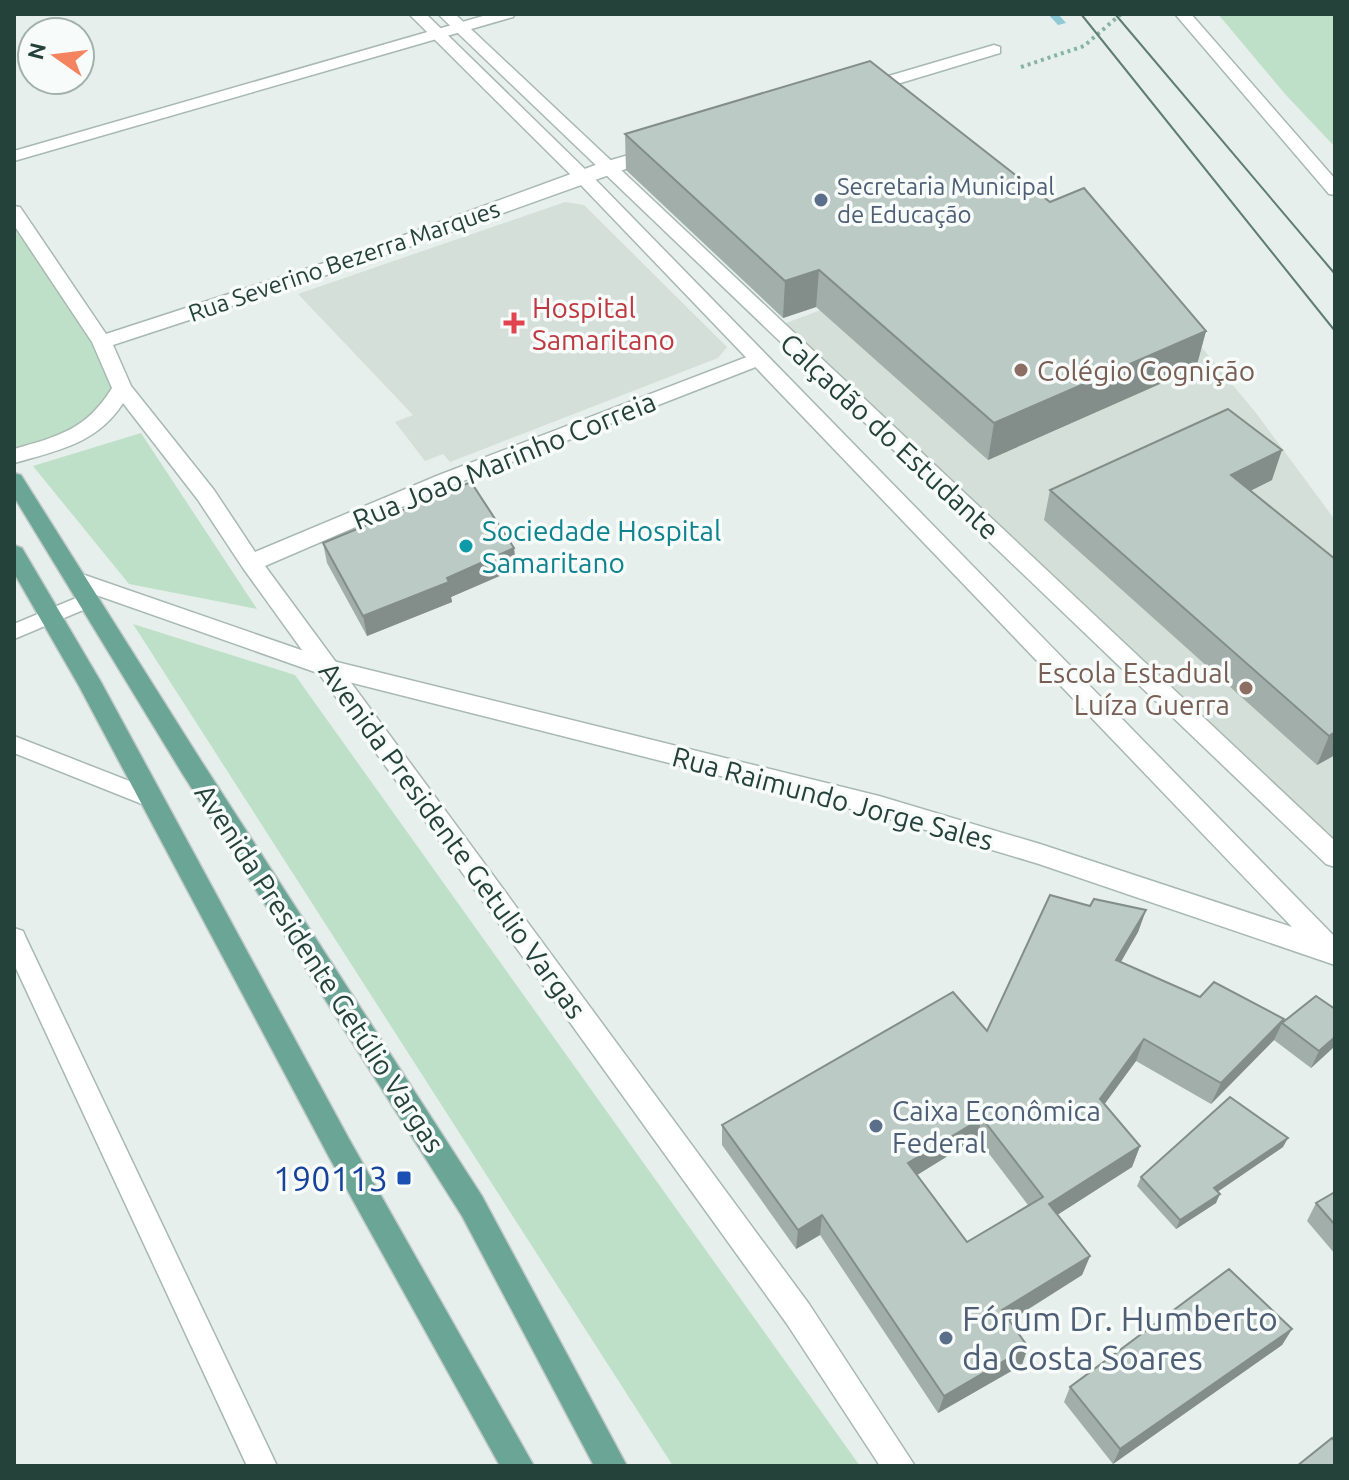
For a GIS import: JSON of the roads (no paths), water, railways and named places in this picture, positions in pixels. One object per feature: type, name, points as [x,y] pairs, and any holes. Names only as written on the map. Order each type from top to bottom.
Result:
[{"type":"main road","name":"Avenida Presidente Getúlio Vargas","points":[[14,480],[472,1206],[611,1466]]},
{"type":"main road","name":"Avenida Presidente Getúlio Vargas","points":[[17,564],[89,682],[339,1148],[518,1466]]},
{"type":"street","points":[[417,14],[584,178],[1333,952]]},
{"type":"street","points":[[14,156],[439,35],[453,21],[507,14]]},
{"type":"street","points":[[1183,14],[1335,190]]},
{"type":"street","name":"Calçadão do Estudante","points":[[453,21],[1335,857]]},
{"type":"street","points":[[846,95],[994,50]]},
{"type":"street","name":"Rua Severino Bezerra Marques","points":[[102,342],[368,255],[607,167],[667,149]]},
{"type":"street","name":"Avenida Presidente Getulio Vargas","points":[[14,211],[102,342],[122,388],[206,495],[251,563],[798,1314],[899,1466]]},
{"type":"street","name":"Rua Joao Marinho Correia","points":[[251,563],[446,480],[759,359]]},
{"type":"street","points":[[14,456],[86,434],[109,411],[122,388]]},
{"type":"street","name":"Rua Raimundo Jorge Sales","points":[[82,590],[329,669],[879,806],[1040,854],[1333,952]]},
{"type":"lane","points":[[14,632],[48,616],[82,590]]},
{"type":"lane","points":[[14,744],[152,799]]},
{"type":"lane","points":[[14,938],[262,1466]]},
{"type":"waterway","points":[[1053,14],[1061,23]]},
{"type":"tram line","points":[[1081,14],[1335,331]]},
{"type":"tram line","points":[[1115,14],[1335,274]]},
{"type":"place","name":"Secretaria Municipal de Educação","points":[[821,200]]},
{"type":"place","name":"Hospital Samaritano","points":[[514,323]]},
{"type":"place","name":"Colégio Cognição","points":[[1021,370]]},
{"type":"place","name":"Sociedade Hospital Samaritano","points":[[466,546]]},
{"type":"place","name":"Escola Estadual Luíza Guerra","points":[[1246,688]]},
{"type":"place","name":"Caixa Econômica Federal","points":[[876,1126]]},
{"type":"place","name":"190113","points":[[404,1178]]},
{"type":"place","name":"Fórum Dr. Humberto da Costa Soares","points":[[946,1338]]}]
